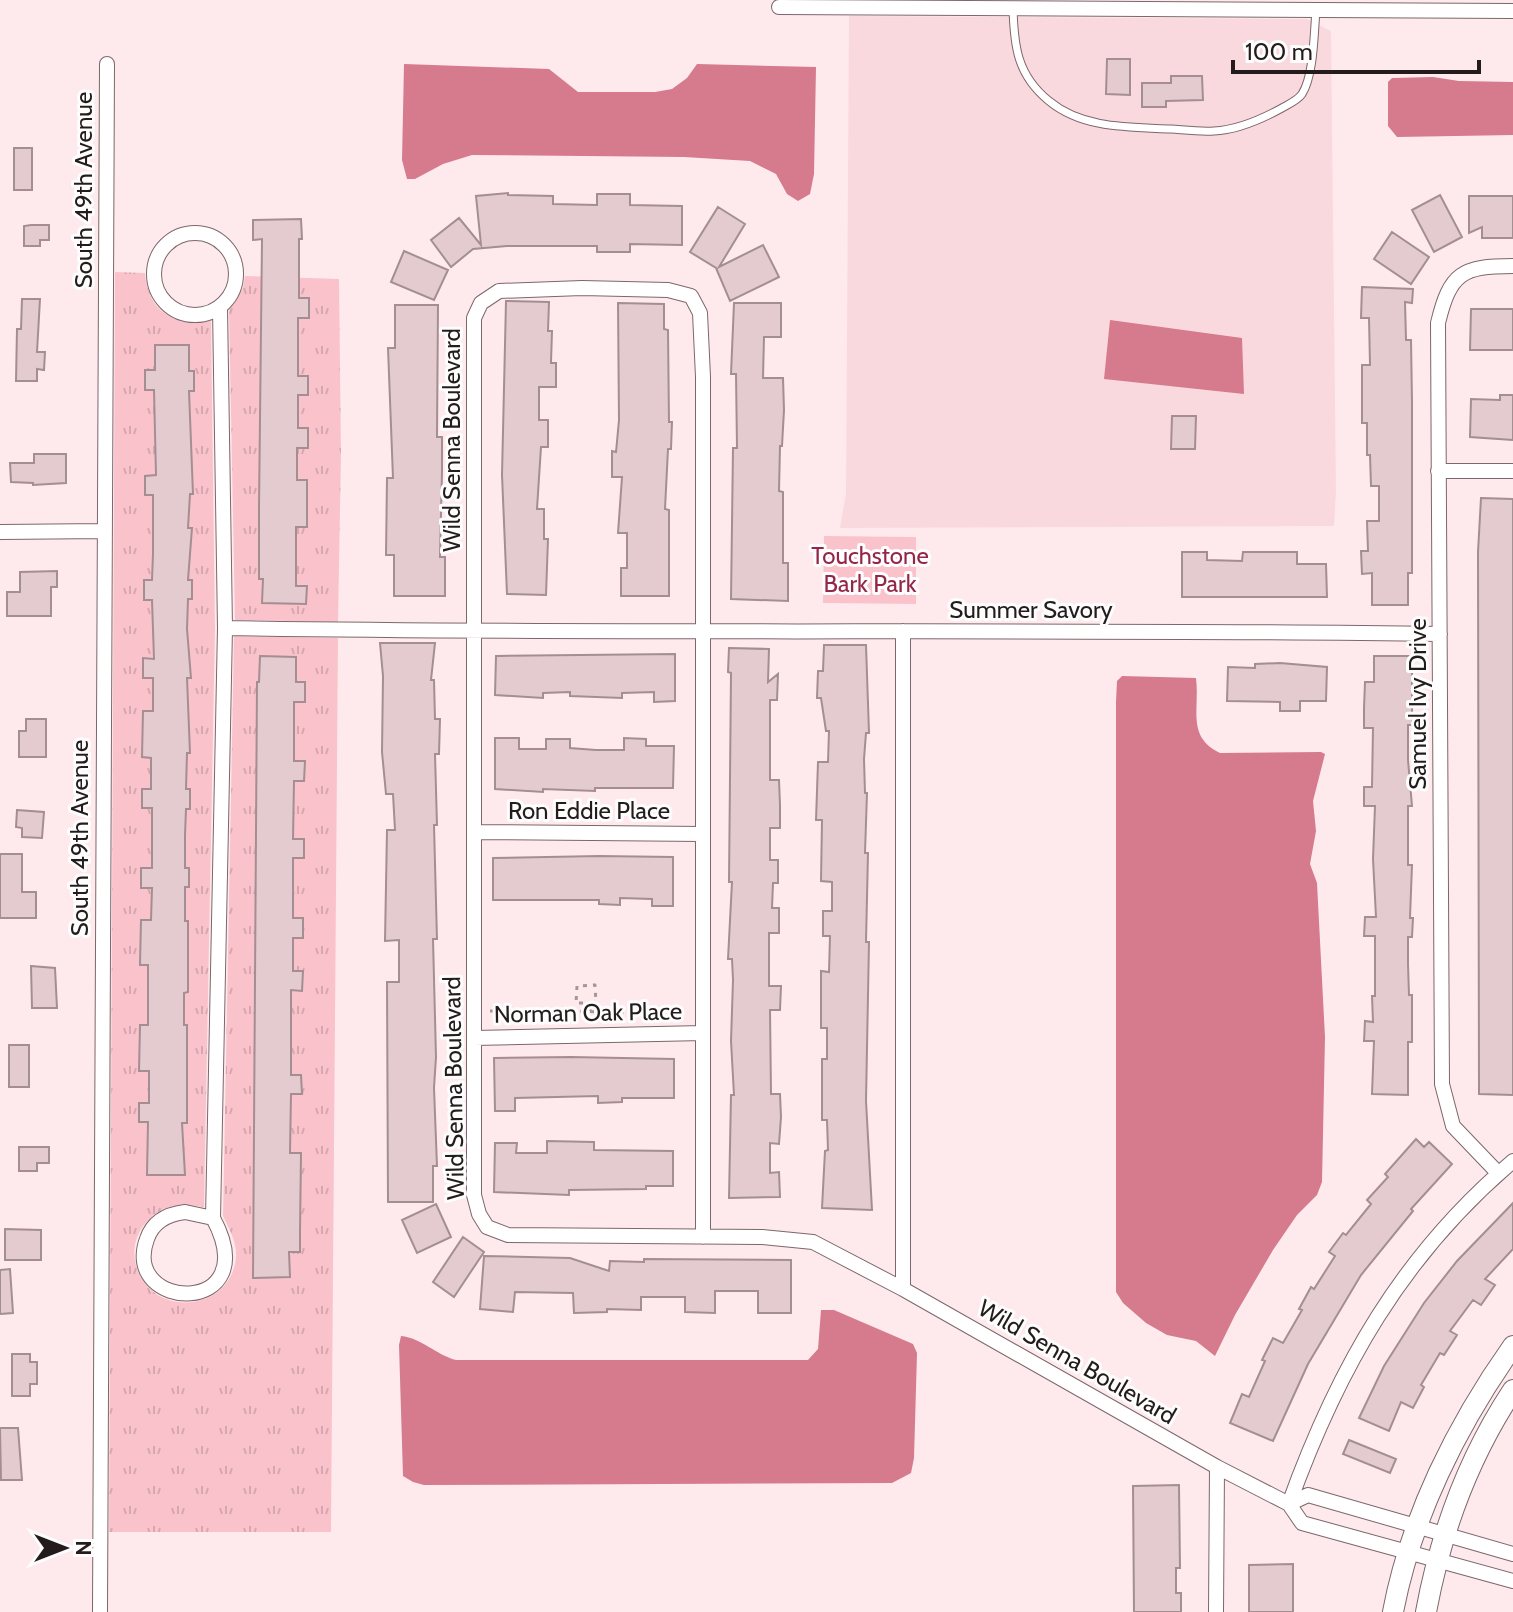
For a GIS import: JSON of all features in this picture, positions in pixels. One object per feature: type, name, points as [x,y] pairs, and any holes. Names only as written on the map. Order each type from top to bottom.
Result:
[{"type":"street","points":[[779,7],[1177,5],[1316,10],[1464,6],[1513,11]]},
{"type":"street","name":"South 49th Avenue","points":[[100,1612],[107,64]]},
{"type":"street","points":[[213,1218],[185,1212],[172,1214],[151,1229],[145,1242],[144,1255],[153,1280],[163,1289],[190,1295],[204,1291],[215,1283],[227,1257],[226,1243],[213,1218],[225,628],[220,307],[229,297],[236,272],[226,247],[216,239],[204,234],[178,236],[167,244],[154,269],[155,282],[169,306],[194,315],[220,307]]},
{"type":"street","name":"Samuel Ivy Drive","points":[[1498,1173],[1453,1126],[1442,1084],[1438,323],[1445,295],[1454,280],[1468,271],[1488,266],[1513,266]]},
{"type":"street","name":"Wild Senna Boulevard","points":[[703,1237],[703,377],[700,313],[691,296],[668,290],[582,288],[499,291],[481,303],[474,318],[474,1195],[479,1214],[487,1227],[508,1235],[542,1237],[703,1237],[762,1237],[813,1242],[1289,1504],[1302,1523],[1513,1581]]},
{"type":"street","points":[[1438,471],[1513,471]]},
{"type":"street","points":[[0,532],[104,531]]},
{"type":"street","name":"Summer Savory","points":[[225,628],[474,632],[703,630],[1440,634]]},
{"type":"street","points":[[903,631],[903,1289]]},
{"type":"street","name":"Ron Eddie Place","points":[[474,832],[703,834]]},
{"type":"street","name":"Norman Oak Place","points":[[474,1038],[703,1033]]},
{"type":"street","points":[[1289,1504],[1319,1424],[1376,1317],[1434,1238],[1513,1161]]},
{"type":"street","points":[[1393,1612],[1417,1527],[1451,1447],[1474,1404],[1513,1346]]},
{"type":"street","points":[[1426,1612],[1444,1535],[1459,1491],[1481,1443],[1513,1390]]},
{"type":"street","points":[[1216,1612],[1217,1467]]},
{"type":"street","points":[[1289,1504],[1308,1495],[1513,1554]]},
{"type":"lane","points":[[1013,8],[1017,58],[1030,81],[1049,101],[1080,119],[1112,126],[1214,131],[1243,125],[1271,114],[1300,97],[1312,51],[1316,10]]},
{"type":"path","points":[[584,1012],[584,1003],[576,1003],[577,986],[595,985],[596,1003],[590,1003],[590,1012]]},
{"type":"path","points":[[488,1011],[653,1012],[657,1020]]},
{"type":"shaded area","points":[[849,16],[1307,19],[1331,31],[1334,526],[840,528],[846,493]]},
{"type":"shaded area","points":[[404,64],[549,69],[578,92],[655,92],[672,89],[687,78],[697,64],[816,67],[814,174],[810,194],[798,201],[787,194],[776,174],[750,161],[684,157],[472,155],[443,164],[415,179],[407,179],[402,160]]},
{"type":"shaded area","points":[[1392,78],[1513,82],[1513,135],[1397,137],[1388,126],[1388,82]]},
{"type":"shaded area","points":[[1110,320],[1242,338],[1244,394],[1104,379]]},
{"type":"shaded area","points":[[1122,676],[1196,678],[1199,730],[1202,739],[1220,753],[1325,754],[1313,801],[1316,831],[1310,864],[1317,883],[1325,1037],[1322,1182],[1317,1195],[1297,1215],[1273,1250],[1215,1356],[1196,1341],[1167,1335],[1146,1323],[1123,1303],[1116,1292],[1116,702],[1117,681]]},
{"type":"shaded area","points":[[821,1310],[834,1310],[913,1344],[917,1353],[914,1458],[911,1473],[892,1483],[424,1485],[403,1476],[401,1336],[456,1360],[808,1360],[818,1349]]},
{"type":"green space","points":[[115,272],[145,273],[151,298],[165,314],[186,321],[211,321],[215,628],[204,1207],[179,1205],[157,1213],[141,1229],[134,1251],[142,1279],[154,1293],[170,1300],[187,1302],[204,1299],[220,1290],[231,1276],[236,1257],[234,1241],[223,1216],[234,636],[338,638],[331,1532],[109,1532]]},
{"type":"green space","points":[[245,276],[339,279],[341,454],[338,622],[235,620],[229,310],[243,288]]},
{"type":"green space","name":"Touchstone Bark Park","points":[[824,536],[916,537],[916,604],[823,603]]},
{"type":"building","points":[[1107,59],[1130,59],[1130,95],[1106,94]]},
{"type":"building","points":[[1171,76],[1202,76],[1203,100],[1166,101],[1166,107],[1142,107],[1142,83],[1171,83]]},
{"type":"building","points":[[14,148],[32,148],[32,190],[14,190]]},
{"type":"building","points":[[508,193],[553,196],[553,204],[597,205],[597,194],[630,194],[630,205],[682,206],[682,245],[630,244],[630,252],[597,252],[597,246],[473,249],[451,267],[431,240],[459,218],[481,245],[476,196]]},
{"type":"building","points":[[1440,195],[1462,237],[1434,252],[1412,210]]},
{"type":"building","points":[[1469,196],[1513,196],[1513,238],[1482,238],[1482,227],[1469,233]]},
{"type":"building","points":[[718,207],[745,224],[719,267],[763,245],[779,277],[730,301],[716,268],[690,252]]},
{"type":"building","points":[[301,219],[299,298],[309,298],[309,318],[298,318],[298,376],[308,376],[308,395],[298,395],[298,428],[308,428],[308,448],[297,448],[297,480],[307,480],[307,527],[296,527],[296,586],[307,586],[306,604],[262,603],[259,508],[262,239],[253,240],[253,220]]},
{"type":"building","points":[[49,225],[49,240],[40,240],[40,246],[24,246],[24,226]]},
{"type":"building","points":[[1392,232],[1429,257],[1411,284],[1374,259]]},
{"type":"building","points":[[404,251],[448,270],[434,300],[391,282]]},
{"type":"building","points":[[1362,287],[1413,289],[1412,303],[1405,302],[1406,340],[1411,340],[1412,402],[1412,573],[1408,573],[1408,605],[1372,605],[1372,573],[1362,574],[1361,551],[1368,551],[1367,521],[1379,521],[1379,486],[1371,486],[1367,423],[1362,423],[1362,365],[1370,365],[1369,318],[1361,318]]},
{"type":"building","points":[[22,299],[40,299],[37,352],[45,352],[44,370],[37,369],[37,381],[16,381],[17,329],[21,329]]},
{"type":"building","points":[[506,301],[549,302],[548,331],[552,331],[551,363],[556,363],[556,387],[539,387],[539,420],[548,420],[548,447],[541,447],[537,509],[544,509],[544,539],[548,539],[546,595],[507,594],[502,475]]},
{"type":"building","points":[[618,303],[664,304],[664,329],[668,330],[669,422],[672,422],[665,509],[669,510],[669,596],[621,596],[621,568],[627,568],[627,533],[618,533],[622,477],[612,477],[612,451],[616,452],[619,420]]},
{"type":"building","points":[[734,303],[781,303],[781,337],[764,337],[763,378],[783,378],[779,491],[783,492],[783,563],[788,563],[788,601],[731,599],[733,448],[737,448],[736,374],[731,374]]},
{"type":"building","points":[[395,305],[438,305],[437,437],[442,437],[440,557],[445,557],[445,596],[394,596],[394,555],[386,555],[387,478],[393,478],[388,348],[395,348]]},
{"type":"building","points":[[1471,309],[1513,309],[1513,350],[1470,350]]},
{"type":"building","points":[[155,345],[189,345],[189,371],[194,371],[194,391],[189,391],[193,494],[190,494],[188,528],[192,528],[188,580],[192,580],[192,599],[188,599],[187,629],[191,678],[187,678],[190,753],[187,753],[186,789],[190,789],[190,809],[186,809],[185,835],[185,868],[189,868],[189,887],[185,887],[185,921],[188,921],[188,992],[184,993],[187,1123],[182,1123],[185,1175],[147,1175],[148,1122],[139,1122],[139,1103],[149,1103],[149,1071],[139,1071],[140,1025],[148,1025],[148,965],[140,965],[141,920],[151,920],[152,888],[141,888],[141,868],[152,868],[152,808],[142,808],[142,789],[151,789],[151,758],[142,757],[143,711],[153,711],[153,678],[143,678],[143,658],[154,659],[152,600],[144,600],[144,580],[152,580],[153,554],[153,495],[145,495],[145,476],[156,475],[154,390],[145,390],[145,370],[155,370]]},
{"type":"building","points":[[1500,395],[1513,395],[1513,440],[1470,437],[1471,399],[1500,400]]},
{"type":"building","points":[[1172,416],[1196,416],[1195,449],[1171,449]]},
{"type":"building","points":[[34,454],[66,454],[66,483],[33,485],[11,482],[10,463],[34,463]]},
{"type":"building","points":[[1481,498],[1513,499],[1513,1095],[1479,1094],[1478,552]]},
{"type":"building","points":[[1182,552],[1207,552],[1207,560],[1242,561],[1243,552],[1297,552],[1297,564],[1326,564],[1327,597],[1182,597]]},
{"type":"building","points":[[57,571],[57,587],[51,587],[51,616],[7,616],[7,592],[20,592],[20,572]]},
{"type":"building","points":[[380,643],[435,643],[431,680],[434,680],[435,719],[440,719],[439,754],[435,754],[437,939],[433,939],[437,1166],[433,1166],[433,1202],[388,1202],[387,982],[399,982],[399,940],[385,941],[387,830],[395,830],[393,794],[386,794],[382,752]]},
{"type":"building","points":[[824,645],[866,645],[869,733],[866,733],[864,759],[867,793],[865,853],[868,853],[866,942],[869,942],[866,1101],[872,1210],[822,1208],[825,1151],[828,1150],[827,1120],[822,1120],[822,1059],[827,1059],[827,1028],[821,1028],[821,971],[829,972],[830,936],[823,936],[823,911],[832,911],[832,882],[821,881],[822,820],[816,820],[818,762],[828,762],[829,731],[826,731],[821,698],[817,698],[818,671],[823,671]]},
{"type":"building","points":[[729,648],[769,649],[768,682],[778,674],[777,700],[770,700],[770,780],[779,780],[780,828],[770,828],[770,860],[778,860],[778,883],[773,883],[772,908],[779,908],[779,933],[769,933],[769,986],[781,986],[780,1010],[770,1010],[771,1094],[780,1094],[781,1117],[779,1144],[770,1143],[770,1173],[779,1172],[780,1197],[729,1198],[731,1095],[734,1095],[731,1041],[733,980],[732,959],[728,959],[732,882],[729,882]]},
{"type":"building","points":[[675,654],[675,701],[654,702],[654,692],[622,693],[622,698],[570,696],[570,692],[543,693],[543,698],[495,695],[496,656]]},
{"type":"building","points":[[260,656],[296,657],[296,682],[305,682],[305,702],[294,702],[294,761],[305,761],[304,781],[294,781],[293,839],[304,839],[304,858],[293,858],[293,918],[303,918],[303,938],[293,938],[293,971],[303,971],[302,991],[291,990],[291,1075],[301,1075],[302,1094],[291,1094],[290,1153],[301,1153],[300,1252],[289,1252],[290,1277],[253,1278],[257,682]]},
{"type":"building","points":[[1374,656],[1412,656],[1412,725],[1408,725],[1408,760],[1412,806],[1408,806],[1408,865],[1412,865],[1410,918],[1413,918],[1412,937],[1408,937],[1408,964],[1409,995],[1412,995],[1412,1042],[1408,1042],[1408,1095],[1372,1094],[1374,1041],[1364,1041],[1365,1021],[1373,1022],[1372,996],[1375,996],[1375,936],[1364,936],[1365,917],[1376,917],[1373,859],[1375,806],[1364,806],[1364,787],[1372,787],[1373,728],[1364,728],[1365,682],[1374,682]]},
{"type":"building","points":[[1255,664],[1327,667],[1326,701],[1300,701],[1300,711],[1280,711],[1280,702],[1227,701],[1228,667],[1255,668]]},
{"type":"building","points":[[26,719],[46,719],[46,757],[19,757],[19,731],[26,731]]},
{"type":"building","points":[[495,738],[519,738],[519,749],[546,749],[546,739],[570,739],[570,748],[596,750],[624,750],[624,738],[646,739],[646,746],[674,746],[673,788],[543,789],[543,792],[495,789]]},
{"type":"building","points":[[17,810],[44,812],[42,838],[22,837],[22,828],[16,827]]},
{"type":"building","points":[[0,854],[22,854],[22,892],[36,892],[36,918],[0,918]]},
{"type":"building","points":[[673,857],[673,906],[652,906],[652,899],[620,898],[620,905],[599,904],[599,900],[493,900],[493,858]]},
{"type":"building","points":[[31,966],[55,968],[57,1008],[32,1008]]},
{"type":"building","points":[[9,1045],[29,1045],[29,1087],[9,1087]]},
{"type":"building","points":[[494,1058],[674,1059],[674,1098],[622,1098],[622,1102],[598,1103],[598,1096],[515,1098],[515,1111],[495,1111]]},
{"type":"building","points":[[1416,1139],[1424,1147],[1429,1142],[1452,1164],[1411,1209],[1413,1211],[1361,1275],[1308,1364],[1273,1441],[1230,1423],[1242,1394],[1249,1397],[1273,1338],[1283,1343],[1311,1287],[1314,1289],[1335,1256],[1329,1252],[1371,1204],[1367,1200],[1388,1177],[1385,1174]]},
{"type":"building","points":[[547,1141],[594,1142],[594,1150],[673,1151],[673,1186],[569,1190],[569,1195],[494,1192],[495,1143],[517,1143],[516,1153],[547,1153]]},
{"type":"building","points":[[19,1147],[49,1147],[49,1163],[37,1163],[37,1171],[19,1171]]},
{"type":"building","points":[[1513,1203],[1513,1249],[1485,1279],[1495,1285],[1481,1305],[1473,1300],[1450,1331],[1457,1335],[1444,1355],[1440,1353],[1421,1385],[1424,1387],[1413,1408],[1401,1402],[1389,1431],[1359,1418],[1384,1366],[1424,1303],[1457,1261]]},
{"type":"building","points":[[436,1204],[451,1237],[417,1253],[402,1220]]},
{"type":"building","points":[[5,1229],[41,1230],[41,1260],[5,1260]]},
{"type":"building","points":[[463,1237],[484,1252],[454,1297],[433,1282]]},
{"type":"building","points":[[484,1256],[570,1258],[609,1271],[610,1261],[791,1260],[791,1313],[758,1313],[758,1291],[715,1291],[715,1313],[685,1312],[685,1297],[641,1297],[641,1310],[607,1309],[607,1312],[574,1313],[573,1293],[515,1292],[513,1312],[480,1309]]},
{"type":"building","points":[[10,1269],[13,1313],[0,1314],[0,1270]]},
{"type":"building","points":[[12,1354],[30,1354],[30,1362],[37,1362],[37,1384],[30,1384],[30,1396],[12,1396]]},
{"type":"building","points":[[0,1428],[18,1428],[22,1480],[1,1480]]},
{"type":"building","points":[[1349,1440],[1396,1459],[1390,1473],[1343,1454]]},
{"type":"building","points":[[1179,1485],[1180,1568],[1176,1568],[1176,1593],[1181,1593],[1181,1612],[1134,1612],[1133,1486]]},
{"type":"building","points":[[1293,1564],[1293,1612],[1249,1612],[1249,1565]]}]
